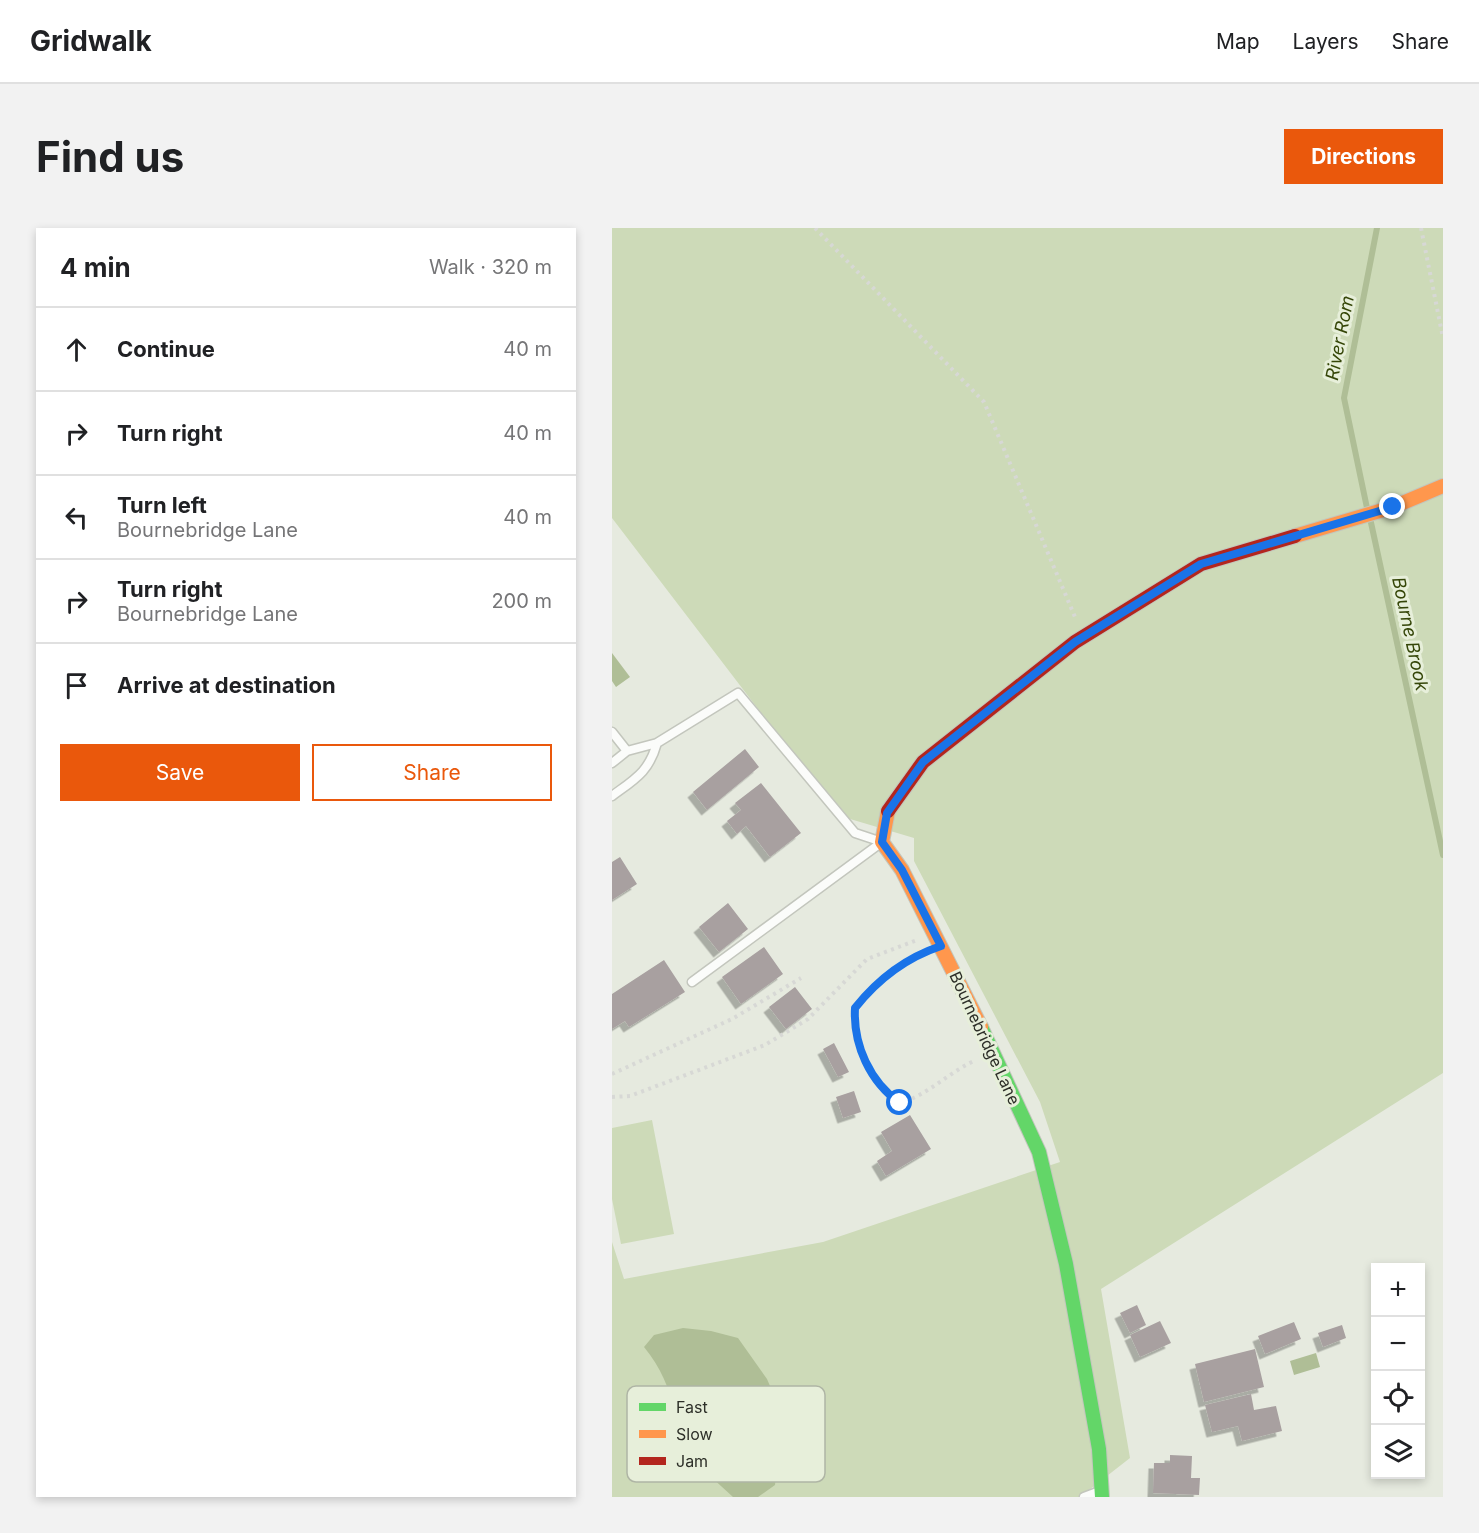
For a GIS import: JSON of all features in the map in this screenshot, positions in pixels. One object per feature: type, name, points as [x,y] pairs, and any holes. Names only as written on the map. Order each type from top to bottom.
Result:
[{"type":"street","points":[[882,842],[887,813],[923,762],[1083,637],[1201,564],[1393,507],[1443,486]]},
{"type":"street","name":"Bournebridge Lane","points":[[882,842],[902,870],[941,946],[1039,1152],[1066,1264],[1099,1449],[1103,1493]]},
{"type":"lane","points":[[612,763],[627,751],[657,743],[738,693],[855,833],[882,842]]},
{"type":"lane","points":[[612,732],[627,751]]},
{"type":"lane","points":[[612,796],[638,777],[651,764],[657,743]]},
{"type":"lane","points":[[692,982],[882,842]]},
{"type":"lane","points":[[1084,1497],[1103,1493]]},
{"type":"path","points":[[815,228],[984,402],[1083,637]]},
{"type":"path","points":[[1421,228],[1443,338]]},
{"type":"path","points":[[612,1097],[630,1096],[765,1045],[808,1019],[867,959],[934,933]]},
{"type":"path","points":[[941,946],[922,953],[892,970],[855,1008],[854,1030],[869,1068],[884,1091],[900,1103],[915,1099],[958,1068],[993,1053]]},
{"type":"path","points":[[612,1074],[732,1019],[801,978]]},
{"type":"shaded area","points":[[612,228],[1443,228],[1443,1073],[1101,1289],[1130,1458],[1080,1497],[612,1497],[612,1242],[624,1279],[823,1242],[1060,1162],[1040,1102],[914,861],[914,838],[840,816],[612,518]]},
{"type":"shaded area","points":[[612,653],[630,677],[616,687],[612,681]]},
{"type":"shaded area","points":[[652,1120],[674,1234],[621,1244],[612,1199],[612,1128]]},
{"type":"shaded area","points":[[683,1328],[711,1331],[738,1338],[770,1386],[667,1386],[644,1347],[654,1335]]},
{"type":"shaded area","points":[[1316,1353],[1320,1367],[1294,1375],[1290,1361]]},
{"type":"shaded area","points":[[717,1482],[775,1482],[775,1485],[758,1497],[733,1497]]},
{"type":"building","points":[[745,749],[759,767],[707,810],[693,792]]},
{"type":"building","points":[[761,783],[801,833],[770,857],[746,826],[737,834],[727,821],[741,810],[735,803]]},
{"type":"building","points":[[620,857],[637,884],[612,900],[612,862]]},
{"type":"building","points":[[728,903],[748,929],[719,952],[699,927]]},
{"type":"building","points":[[764,947],[783,974],[741,1004],[722,977]]},
{"type":"building","points":[[664,960],[685,992],[629,1027],[625,1021],[612,1029],[612,994]]},
{"type":"building","points":[[795,987],[812,1009],[786,1029],[769,1007]]},
{"type":"building","points":[[834,1043],[849,1072],[838,1077],[823,1049]]},
{"type":"building","points":[[854,1091],[861,1112],[843,1118],[836,1097]]},
{"type":"building","points":[[910,1115],[931,1149],[886,1176],[877,1161],[892,1151],[881,1132]]},
{"type":"building","points":[[1137,1305],[1146,1325],[1130,1333],[1120,1313]]},
{"type":"building","points":[[1160,1321],[1171,1343],[1140,1357],[1130,1335]]},
{"type":"building","points":[[1294,1322],[1301,1339],[1265,1354],[1258,1336]]},
{"type":"building","points":[[1342,1325],[1346,1338],[1323,1347],[1318,1333]]},
{"type":"building","points":[[1255,1349],[1264,1387],[1204,1402],[1195,1364]]},
{"type":"building","points":[[1251,1394],[1254,1410],[1276,1406],[1282,1431],[1242,1441],[1238,1426],[1212,1432],[1205,1405]]},
{"type":"building","points":[[1170,1455],[1192,1456],[1191,1478],[1200,1478],[1199,1495],[1153,1493],[1154,1463],[1170,1463]]},
{"type":"waterway","name":"River Rom","points":[[1367,508],[1344,398],[1377,228]]},
{"type":"waterway","name":"Bourne Brook","points":[[1370,518],[1443,855]]},
{"type":"traffic: fast","points":[[981,1027],[1039,1152],[1066,1264],[1099,1449],[1102,1497]]},
{"type":"traffic: slow","points":[[1295,536],[1393,507],[1443,486]]},
{"type":"traffic: slow","points":[[888,811],[882,842],[902,870],[981,1027]]},
{"type":"traffic: jam","points":[[888,811],[923,762],[1075,642],[1201,564],[1295,536]]},
{"type":"route","points":[[900,1103],[884,1091],[869,1068],[854,1030],[855,1008],[867,993],[892,970],[922,953],[941,946],[902,870],[882,842],[887,813],[923,762],[1075,642],[1201,564],[1393,507]]}]
